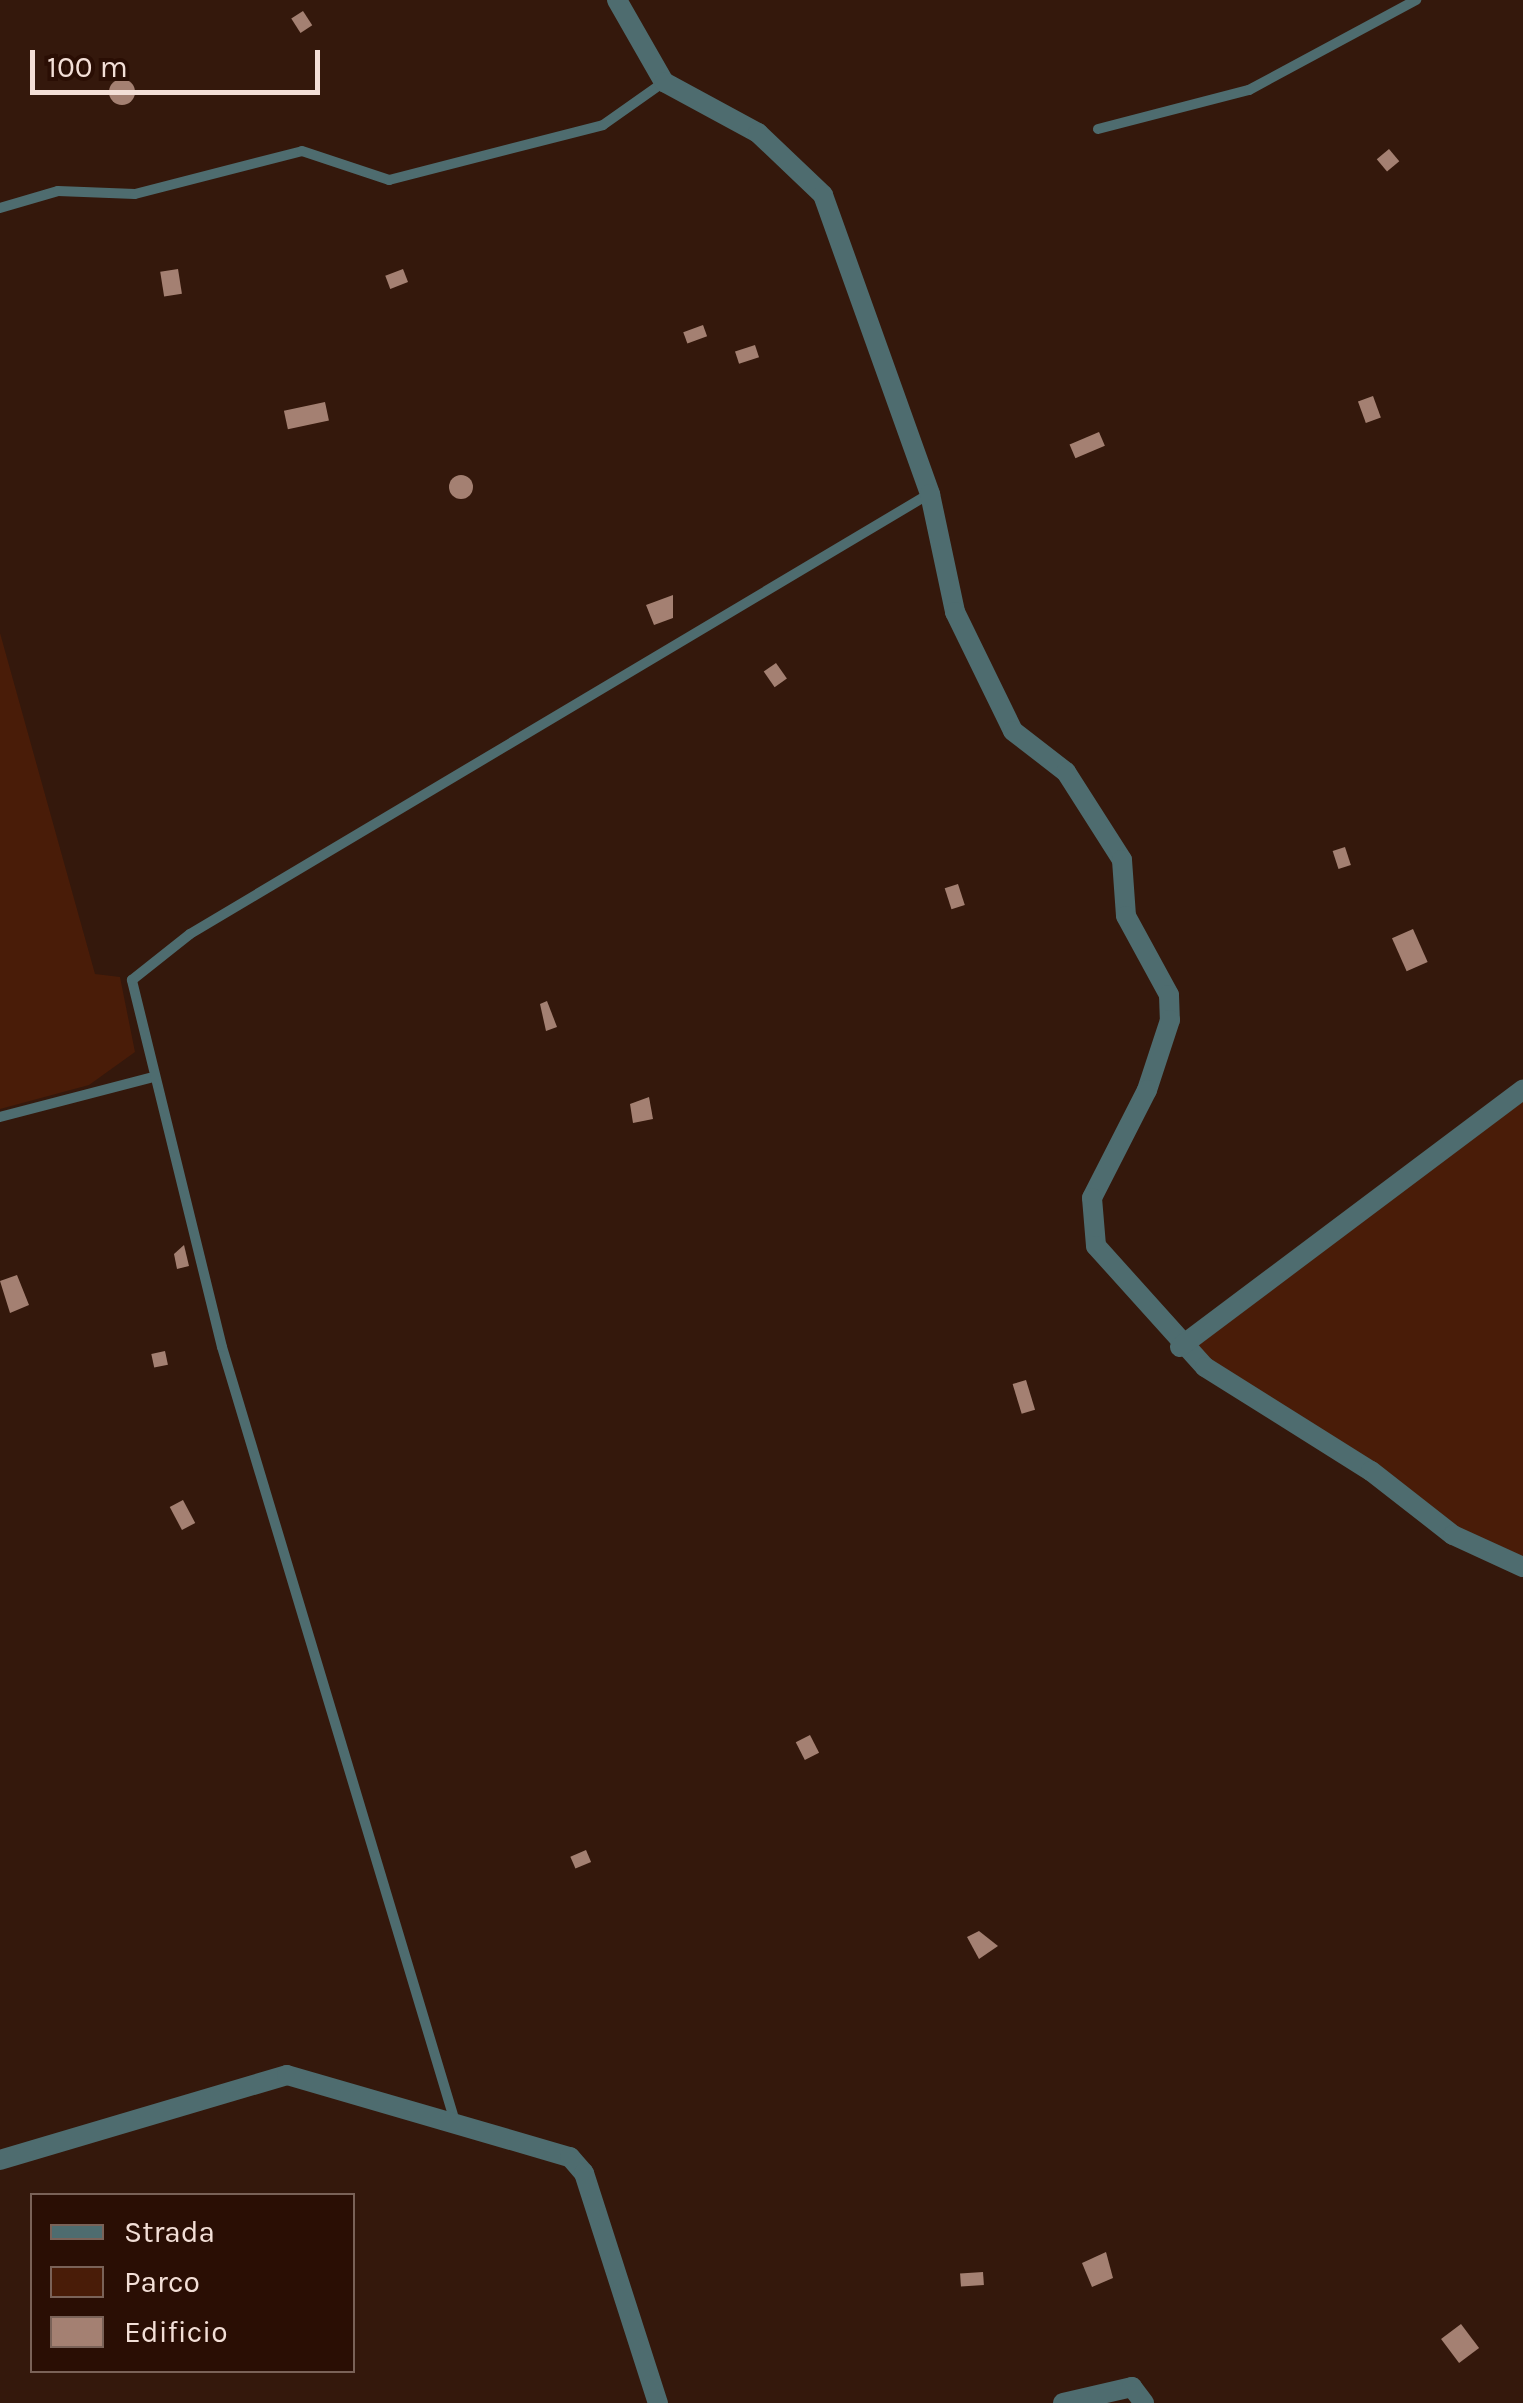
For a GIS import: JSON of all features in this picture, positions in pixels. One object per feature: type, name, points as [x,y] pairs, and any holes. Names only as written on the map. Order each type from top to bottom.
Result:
[{"type":"street","points":[[617,0],[664,82],[758,133],[823,195],[930,494],[955,612],[995,699],[1107,830],[1122,860],[1126,916],[1169,995],[1148,1090],[1101,1171],[1088,1220],[1096,1246],[1180,1347],[1453,1535],[1523,1567]]},
{"type":"street","points":[[1180,1347],[1523,1088]]},
{"type":"street","points":[[0,2160],[277,2076],[580,2163],[658,2403]]},
{"type":"street","points":[[1063,2403],[1132,2387],[1144,2403]]},
{"type":"lane","points":[[1098,130],[1248,90],[1416,0]]},
{"type":"lane","points":[[0,208],[58,191],[135,194],[302,152],[389,180],[602,125],[664,82]]},
{"type":"lane","points":[[456,2126],[150,1078],[132,980],[139,966],[930,494]]},
{"type":"lane","points":[[0,1117],[150,1078]]},
{"type":"green space","points":[[0,633],[95,974],[120,977],[135,1052],[89,1085],[0,1109]]},
{"type":"green space","points":[[1523,1096],[1523,1560],[1458,1528],[1194,1348]]},
{"type":"building","points":[[303,11],[312,25],[301,33],[291,19]]},
{"type":"building","points":[[122,79],[131,83],[135,92],[131,101],[122,105],[113,101],[109,92],[113,83]]},
{"type":"building","points":[[1389,149],[1399,161],[1387,172],[1377,159]]},
{"type":"building","points":[[178,269],[182,294],[164,297],[160,272]]},
{"type":"building","points":[[403,269],[408,282],[390,289],[385,276]]},
{"type":"building","points":[[703,325],[707,336],[687,343],[683,332]]},
{"type":"building","points":[[755,345],[759,357],[739,364],[735,351]]},
{"type":"building","points":[[1373,396],[1381,418],[1366,423],[1358,401]]},
{"type":"building","points":[[325,402],[329,421],[288,429],[284,411]]},
{"type":"building","points":[[1099,432],[1105,446],[1075,458],[1070,445]]},
{"type":"building","points":[[461,475],[473,487],[461,499],[449,487]]},
{"type":"building","points":[[673,595],[673,618],[654,625],[646,605]]},
{"type":"building","points":[[776,663],[787,679],[775,687],[764,672]]},
{"type":"building","points":[[1345,847],[1351,865],[1339,869],[1333,851]]},
{"type":"building","points":[[958,884],[965,905],[951,909],[945,888]]},
{"type":"building","points":[[1413,929],[1428,962],[1407,971],[1392,938]]},
{"type":"building","points":[[547,1001],[557,1027],[546,1031],[540,1004]]},
{"type":"building","points":[[649,1097],[653,1119],[633,1123],[630,1104]]},
{"type":"building","points":[[184,1245],[189,1266],[177,1269],[174,1254]]},
{"type":"building","points":[[17,1275],[29,1305],[10,1313],[0,1281]]},
{"type":"building","points":[[165,1351],[168,1365],[154,1368],[151,1354]]},
{"type":"building","points":[[1026,1380],[1035,1410],[1022,1414],[1013,1384]]},
{"type":"building","points":[[183,1500],[195,1523],[182,1530],[170,1507]]},
{"type":"building","points":[[810,1735],[819,1753],[805,1760],[796,1742]]},
{"type":"building","points":[[586,1850],[591,1862],[575,1869],[570,1857]]},
{"type":"building","points":[[979,1931],[998,1946],[979,1959],[967,1937]]},
{"type":"building","points":[[1106,2252],[1113,2278],[1092,2287],[1082,2263]]},
{"type":"building","points":[[983,2272],[984,2285],[961,2287],[960,2274]]},
{"type":"building","points":[[1461,2324],[1479,2348],[1459,2363],[1441,2339]]}]
